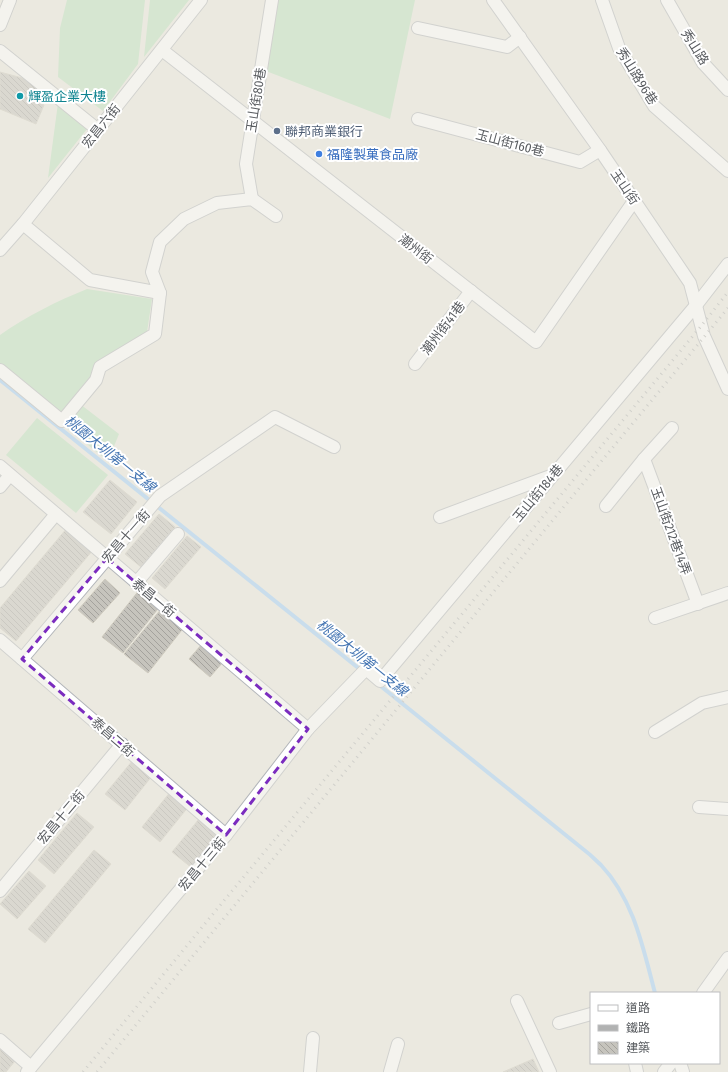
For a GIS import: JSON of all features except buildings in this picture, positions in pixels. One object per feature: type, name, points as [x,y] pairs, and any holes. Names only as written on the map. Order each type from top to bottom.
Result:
[{"type":"street","points":[[0,25],[10,0]]},
{"type":"street","name":"宏昌六街","points":[[0,250],[23,224],[201,0]]},
{"type":"street","name":"玉山街80巷","points":[[252,199],[246,164],[272,0]]},
{"type":"street","name":"玉山街","points":[[493,0],[600,150],[690,283],[697,304],[704,336],[728,389]]},
{"type":"street","name":"秀山路96巷","points":[[602,0],[619,48],[654,106],[728,171]]},
{"type":"street","name":"秀山路","points":[[666,0],[703,63],[728,90]]},
{"type":"street","points":[[418,28],[507,47],[520,37]]},
{"type":"street","points":[[0,50],[98,130]]},
{"type":"street","name":"潮州街","points":[[162,50],[536,342],[634,201]]},
{"type":"street","name":"玉山街160巷","points":[[418,119],[580,162],[600,150]]},
{"type":"street","points":[[0,370],[62,421],[96,380],[100,368],[155,334],[160,293],[152,272],[160,242],[184,219],[217,203],[252,199],[276,216]]},
{"type":"street","points":[[23,224],[90,280],[160,293]]},
{"type":"street","points":[[697,304],[728,264]]},
{"type":"street","name":"潮州街41巷","points":[[415,364],[471,291]]},
{"type":"street","name":"玉山街184巷","points":[[380,681],[697,304]]},
{"type":"street","name":"宏昌十一街","points":[[22,659],[160,496],[275,417],[334,447]]},
{"type":"street","points":[[606,506],[644,459],[672,428]]},
{"type":"street","name":"玉山街212巷14弄","points":[[644,459],[698,604]]},
{"type":"street","name":"泰昌一街","points":[[0,466],[308,729]]},
{"type":"street","points":[[0,487],[10,475]]},
{"type":"street","points":[[440,518],[554,475]]},
{"type":"street","points":[[0,581],[56,514]]},
{"type":"street","points":[[136,583],[178,534]]},
{"type":"street","points":[[655,618],[728,593]]},
{"type":"street","name":"泰昌二街","points":[[0,640],[226,835]]},
{"type":"street","name":"宏昌十三街","points":[[29,1069],[226,835],[308,729],[363,672],[380,681]]},
{"type":"street","points":[[655,732],[702,703],[728,697]]},
{"type":"street","name":"宏昌十二街","points":[[0,890],[122,744]]},
{"type":"street","points":[[699,807],[728,808]]},
{"type":"street","points":[[704,992],[728,958]]},
{"type":"street","points":[[517,1001],[550,1072]]},
{"type":"street","points":[[559,1024],[590,1014]]},
{"type":"street","points":[[310,1072],[313,1038]]},
{"type":"street","points":[[0,1040],[29,1069]]},
{"type":"street","points":[[390,1072],[398,1044]]},
{"type":"street","points":[[664,1072],[670,1064]]},
{"type":"highlighted area","points":[[107,558],[308,729],[226,835],[22,659]]},
{"type":"green space","points":[[67,0],[145,0],[138,64],[103,111],[58,77],[60,28]]},
{"type":"green space","points":[[150,0],[189,0],[144,57]]},
{"type":"green space","points":[[278,0],[415,0],[390,119],[266,71]]},
{"type":"green space","points":[[58,103],[87,129],[48,178]]},
{"type":"green space","points":[[87,289],[152,299],[147,332],[95,368],[90,379],[60,414],[0,365],[0,335],[42,309]]},
{"type":"green space","points":[[80,404],[119,434],[108,461],[62,424]]},
{"type":"green space","points":[[37,418],[108,475],[76,513],[6,455]]},
{"type":"waterway","name":"桃園大圳第一支線","points":[[0,380],[362,671]]},
{"type":"waterway","name":"桃園大圳第一支線","points":[[378,684],[601,865],[622,893],[636,925],[655,992]]},
{"type":"railway","points":[[83,1072],[728,292]]},
{"type":"railway","points":[[97,1072],[728,308]]},
{"type":"place","name":"輝盈企業大樓","points":[[20,96]]},
{"type":"place","name":"聯邦商業銀行","points":[[277,131]]},
{"type":"place","name":"福隆製菓食品廠","points":[[319,154]]}]
